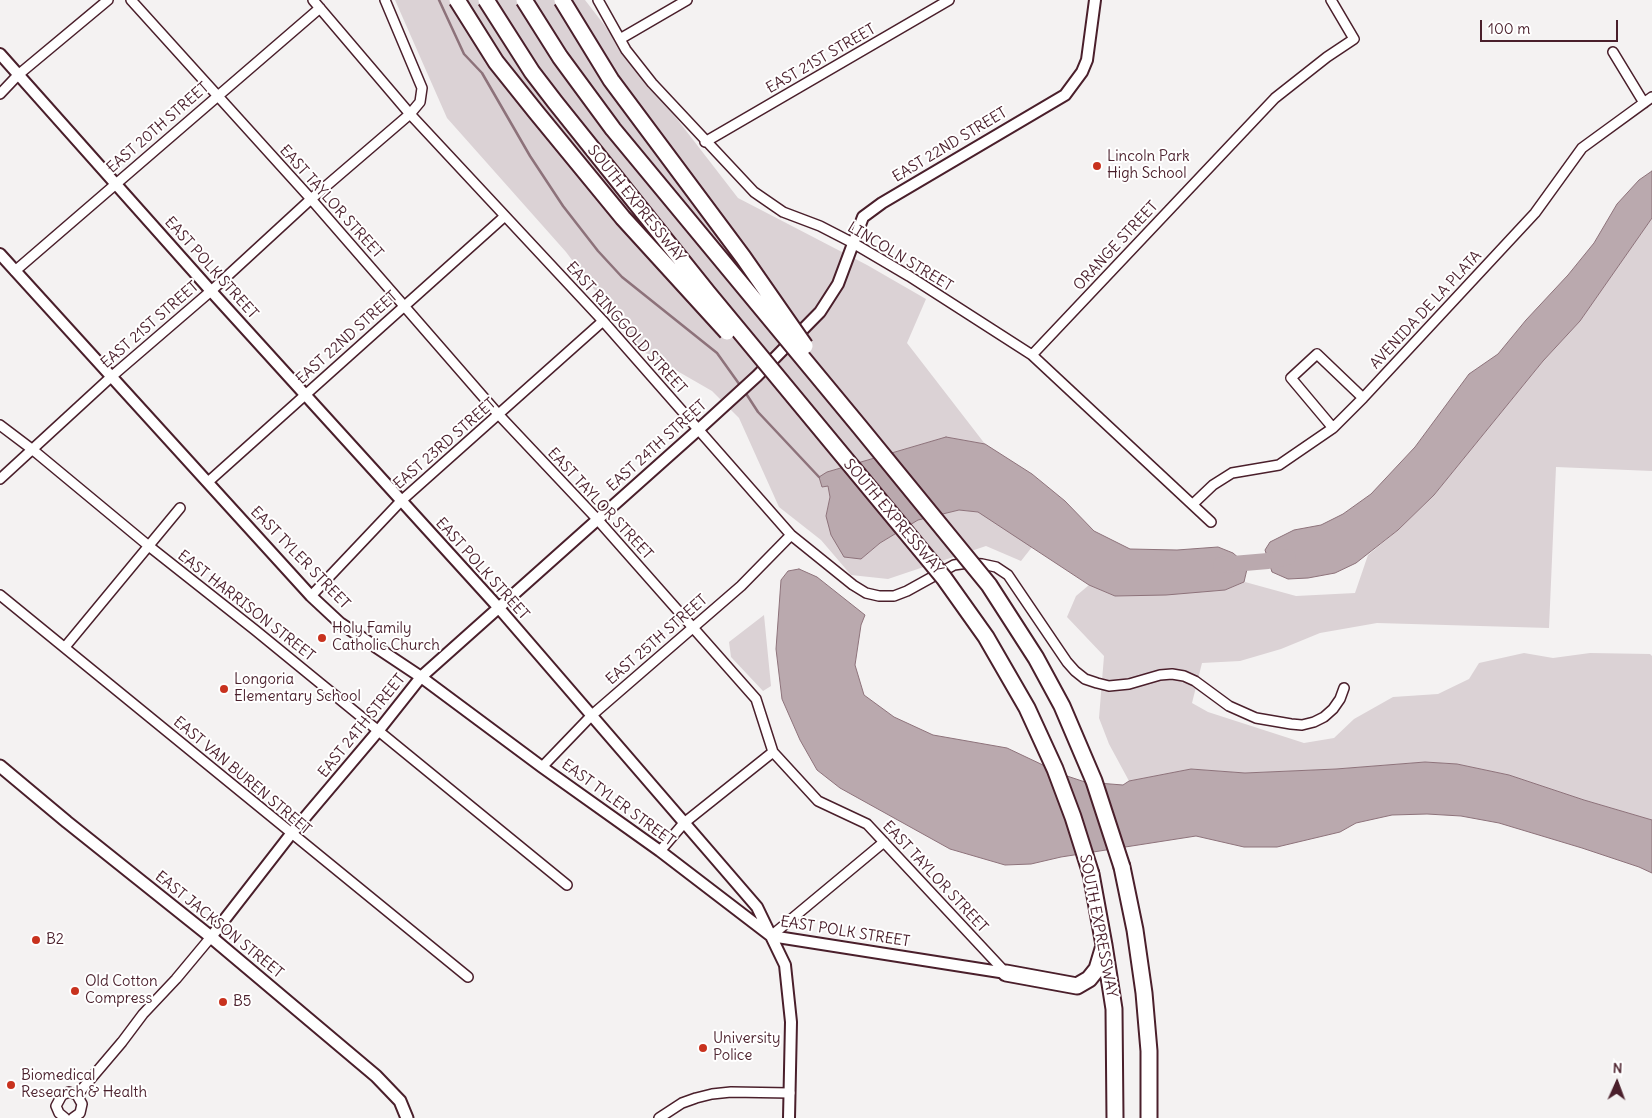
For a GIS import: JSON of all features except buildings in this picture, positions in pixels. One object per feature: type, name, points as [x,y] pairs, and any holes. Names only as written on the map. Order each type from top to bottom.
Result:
[{"type":"highway","points":[[457,0],[496,62],[623,218],[855,471]]},
{"type":"highway","name":"SOUTH EXPRESSWAY","points":[[486,0],[532,72],[555,102],[705,290],[944,578],[986,637],[1008,674],[1055,769],[1091,874],[1114,1009],[1115,1118]]},
{"type":"highway","name":"SOUTH EXPRESSWAY","points":[[524,0],[560,57],[613,129],[989,585],[1036,658],[1062,706],[1087,762],[1122,867],[1136,930],[1144,992],[1149,1051],[1149,1118]]},
{"type":"highway","points":[[562,0],[612,80],[742,257],[859,426]]},
{"type":"highway","points":[[1006,973],[1077,986],[1089,979],[1097,969],[1104,945]]},
{"type":"main road","name":"EAST JACKSON STREET","points":[[0,766],[211,937],[376,1076],[400,1101],[408,1118]]},
{"type":"street","points":[[0,94],[18,75],[108,0]]},
{"type":"street","name":"EAST TAYLOR STREET","points":[[131,0],[311,199],[499,415],[597,519],[756,699],[773,752],[818,801],[867,824],[1006,973]]},
{"type":"street","name":"EAST RINGGOLD STREET","points":[[313,0],[410,114],[604,321],[791,535],[866,593],[878,596],[894,596],[906,592],[954,565],[982,564],[996,567],[1008,574],[1067,662],[1085,679],[1109,686],[1129,684],[1160,675],[1184,676],[1195,681],[1229,706],[1256,718],[1291,724],[1302,724],[1319,719],[1333,709],[1340,699],[1344,688]]},
{"type":"street","points":[[386,0],[422,88],[420,102],[410,114]]},
{"type":"street","name":"LINCOLN STREET","points":[[598,0],[626,50],[652,83],[754,192],[783,212],[820,226],[853,243],[909,276],[1032,355],[1211,522]]},
{"type":"street","points":[[620,39],[687,0]]},
{"type":"street","name":"EAST 21ST STREET","points":[[706,142],[949,0]]},
{"type":"street","name":"EAST 22ND STREET","points":[[757,376],[820,312],[838,284],[863,217],[882,203],[1065,94],[1082,72],[1087,60],[1095,0]]},
{"type":"street","name":"ORANGE STREET","points":[[1032,355],[1275,98],[1327,57],[1354,39],[1331,0]]},
{"type":"street","name":"EAST 20TH STREET","points":[[15,271],[320,8]]},
{"type":"street","points":[[1613,52],[1644,102]]},
{"type":"street","name":"EAST POLK STREET","points":[[0,54],[400,501],[498,607],[756,907],[771,936],[1006,973]]},
{"type":"street","name":"AVENIDA DE LA PLATA","points":[[1193,504],[1213,485],[1232,473],[1279,465],[1332,428],[1363,398],[1535,213],[1582,148],[1652,97]]},
{"type":"street","name":"EAST 21ST STREET","points":[[0,479],[111,377],[211,291],[311,199],[410,114]]},
{"type":"street","name":"EAST 22ND STREET","points":[[208,482],[505,216]]},
{"type":"street","name":"EAST TYLER STREET","points":[[0,254],[311,596],[340,622],[660,850],[771,936]]},
{"type":"street","name":"EAST 23RD STREET","points":[[311,596],[400,501],[604,321]]},
{"type":"street","points":[[1332,428],[1291,378],[1317,354],[1363,398]]},
{"type":"street","name":"EAST 24TH STREET","points":[[77,1095],[143,1014],[211,937],[291,834],[421,678],[757,376]]},
{"type":"street","name":"EAST HARRISON STREET","points":[[0,425],[379,730],[567,885]]},
{"type":"street","points":[[65,647],[150,547],[180,508]]},
{"type":"street","name":"EAST 25TH STREET","points":[[542,767],[592,715],[692,626],[741,586],[791,535]]},
{"type":"street","name":"EAST VAN BUREN STREET","points":[[0,595],[468,977]]},
{"type":"street","points":[[660,850],[684,824],[773,752]]},
{"type":"street","points":[[790,1118],[791,1022],[786,965],[771,936],[884,842]]},
{"type":"street","points":[[66,1118],[59,1113],[56,1106],[62,1095],[69,1092],[77,1095],[82,1104],[80,1116]]},
{"type":"street","points":[[659,1118],[682,1104],[712,1094],[731,1092],[790,1093]]},
{"type":"shaded area","points":[[395,0],[585,0],[738,198],[867,265],[926,299],[907,343],[985,444],[946,437],[827,472],[830,497],[826,516],[861,559],[880,543],[918,520],[959,510],[979,512],[1032,547],[1021,561],[986,546],[888,579],[851,575],[821,540],[779,507],[739,418],[712,391],[639,349],[566,252],[447,118]]},
{"type":"shaded area","points":[[1652,171],[1652,218],[1580,321],[1543,361],[1434,495],[1398,530],[1356,563],[1335,573],[1308,578],[1288,579],[1272,572],[1265,550],[1270,542],[1294,530],[1321,525],[1343,514],[1371,494],[1415,447],[1469,374],[1498,354],[1526,320],[1568,275],[1594,243],[1617,204],[1639,180]]},
{"type":"shaded area","points":[[1652,218],[1652,471],[1556,467],[1549,628],[1377,623],[1320,633],[1281,649],[1240,661],[1202,663],[1192,703],[1208,712],[1304,743],[1334,738],[1354,719],[1393,697],[1438,694],[1469,679],[1479,663],[1524,653],[1553,658],[1590,653],[1650,654],[1652,656],[1652,820],[1509,775],[1457,764],[1425,762],[1336,769],[1245,773],[1191,769],[1129,781],[1109,744],[1099,718],[1104,656],[1067,617],[1076,596],[1089,585],[1115,596],[1225,590],[1245,582],[1296,596],[1355,593],[1368,555],[1398,530],[1434,495],[1543,361],[1580,321]]},
{"type":"shaded area","points":[[946,437],[985,444],[1032,474],[1065,501],[1094,531],[1130,549],[1177,550],[1218,547],[1233,553],[1247,569],[1244,582],[1225,590],[1166,595],[1115,596],[1089,585],[978,512],[959,510],[918,520],[880,543],[861,559],[844,557],[831,535],[826,516],[830,497],[828,486],[822,487],[819,477],[827,472]]},
{"type":"shaded area","points":[[799,569],[817,577],[865,615],[861,625],[855,665],[864,695],[894,717],[933,735],[1007,748],[1064,775],[1085,782],[1123,785],[1129,781],[1191,769],[1245,773],[1336,769],[1425,762],[1457,764],[1509,775],[1652,820],[1652,873],[1582,848],[1499,823],[1461,816],[1427,814],[1392,815],[1356,823],[1340,832],[1277,847],[1244,847],[1196,836],[1061,857],[1031,864],[1005,865],[950,849],[840,788],[817,770],[800,740],[782,699],[776,649],[781,580],[788,571]]},
{"type":"shaded area","points":[[764,615],[771,686],[763,691],[731,657],[729,642]]},
{"type":"waterway","points":[[439,0],[464,54],[482,73],[530,156],[563,206],[598,251],[622,277],[717,353],[742,388]]},
{"type":"waterway","points":[[745,392],[758,412],[819,477]]},
{"type":"waterway","points":[[1221,565],[1268,561],[1288,557]]},
{"type":"place","name":"Lincoln Park High School","points":[[1097,166]]},
{"type":"place","name":"Holy Family Catholic Church","points":[[322,638]]},
{"type":"place","name":"Longoria Elementary School","points":[[224,689]]},
{"type":"place","name":"B2","points":[[36,940]]},
{"type":"place","name":"Old Cotton Compress","points":[[75,991]]},
{"type":"place","name":"B5","points":[[223,1002]]},
{"type":"place","name":"University Police","points":[[703,1048]]},
{"type":"place","name":"Biomedical Research & Health","points":[[11,1085]]}]
